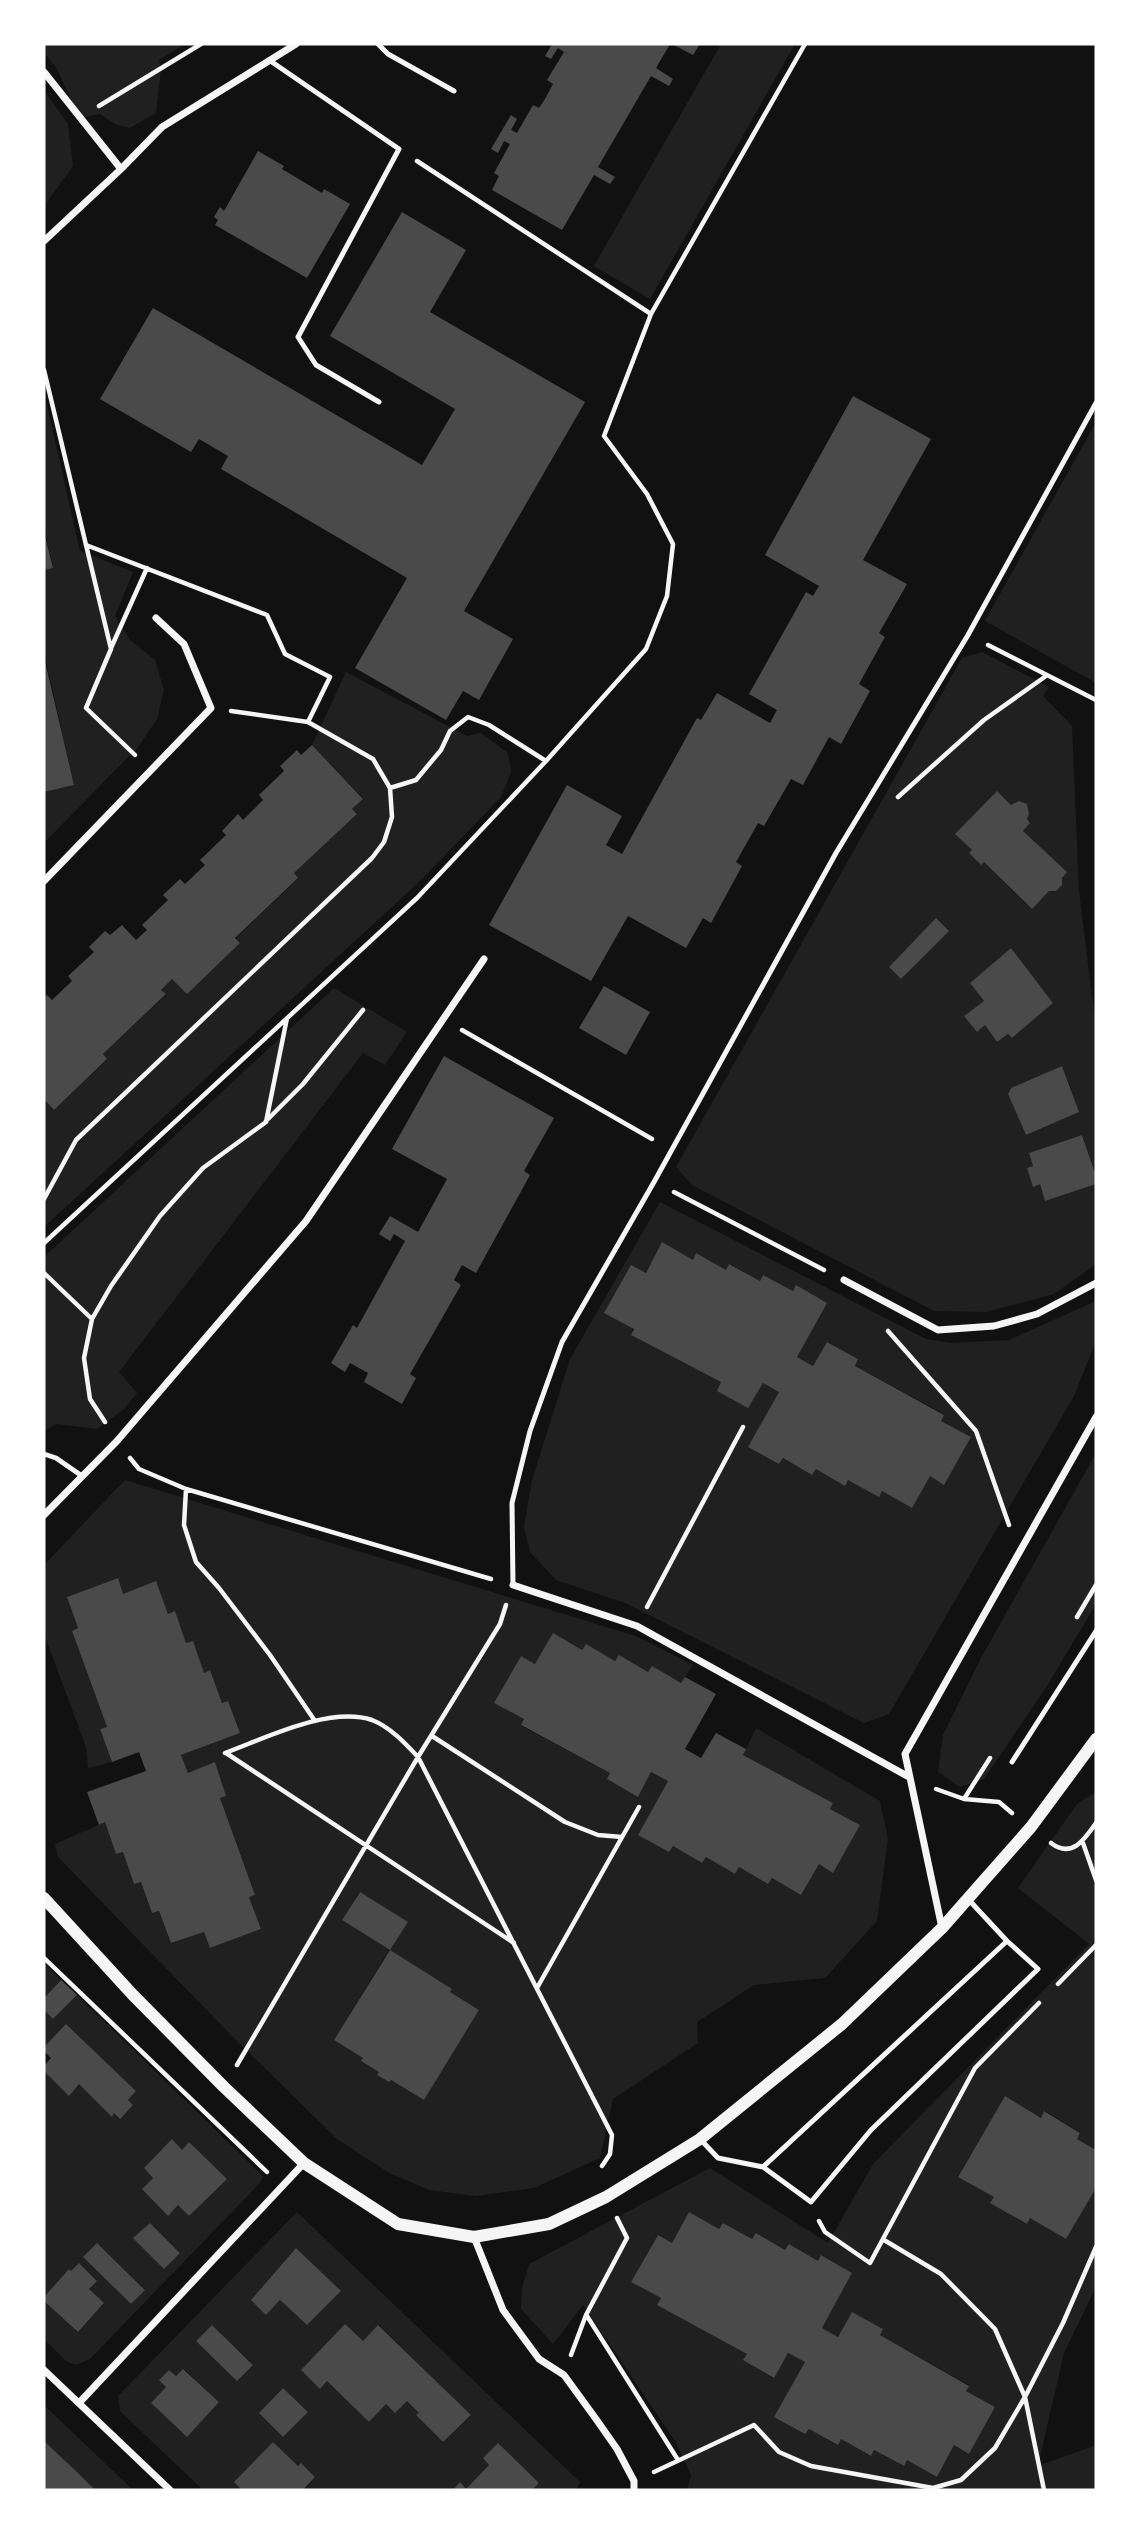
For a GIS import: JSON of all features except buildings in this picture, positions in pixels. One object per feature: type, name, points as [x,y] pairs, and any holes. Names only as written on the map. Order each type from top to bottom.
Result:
[{"type":"street","points":[[44,241],[162,127],[296,44]]},
{"type":"street","points":[[44,72],[121,169]]},
{"type":"street","points":[[44,881],[211,708],[184,643],[156,618]]},
{"type":"street","points":[[44,1515],[117,1441],[306,1221],[484,959]]},
{"type":"street","points":[[844,1280],[938,1330],[994,1326],[1037,1314],[1096,1283]]},
{"type":"street","points":[[942,1928],[905,1754],[1096,1417]]},
{"type":"street","points":[[513,1585],[637,1626],[909,1777]]},
{"type":"street","points":[[44,1898],[223,2087],[304,2163],[398,2224],[474,2237],[549,2224],[606,2197],[700,2139],[842,2024],[942,1928],[1031,1827],[1096,1739]]},
{"type":"street","points":[[79,2403],[304,2163]]},
{"type":"street","points":[[474,2237],[503,2310],[540,2359],[564,2375],[617,2449],[634,2481],[634,2490]]},
{"type":"street","points":[[44,2370],[170,2490]]},
{"type":"lane","points":[[378,44],[388,54],[454,91]]},
{"type":"lane","points":[[269,60],[399,149],[298,337],[316,365],[379,402]]},
{"type":"lane","points":[[513,1585],[512,1503],[530,1431],[562,1342],[836,853],[968,635],[1096,403]]},
{"type":"lane","points":[[44,1454],[56,1458],[82,1476]]},
{"type":"lane","points":[[1012,1762],[1096,1631]]},
{"type":"lane","points":[[700,2139],[718,2158],[762,2167],[810,2202],[871,2130],[1038,1969],[1007,1941],[968,1899]]},
{"type":"lane","points":[[762,2167],[1007,1941]]},
{"type":"path","points":[[80,118],[201,44]]},
{"type":"path","points":[[44,1243],[417,898],[546,761],[646,649],[667,596],[673,544],[647,494],[604,436],[651,314],[805,44]]},
{"type":"path","points":[[399,149],[651,314]]},
{"type":"path","points":[[44,370],[111,649]]},
{"type":"path","points":[[86,545],[267,615],[285,654],[330,677],[308,722]]},
{"type":"path","points":[[147,568],[86,708],[151,770]]},
{"type":"path","points":[[968,635],[1096,700]]},
{"type":"path","points":[[895,800],[984,720],[1046,676]]},
{"type":"path","points":[[44,1199],[46,1188],[76,1140],[372,858],[384,842],[393,817],[390,788],[373,759],[308,722],[211,708]]},
{"type":"path","points":[[390,788],[416,780],[440,750],[450,731],[468,717],[489,725],[546,761]]},
{"type":"path","points":[[223,2087],[418,1757],[500,1625],[513,1585],[186,1489],[139,1469],[90,1399],[84,1358],[92,1319],[111,1286],[160,1216],[203,1168],[266,1122],[303,1084],[363,1010]]},
{"type":"path","points":[[266,1122],[287,1018]]},
{"type":"path","points":[[443,1020],[649,1137]]},
{"type":"path","points":[[654,1182],[844,1280]]},
{"type":"path","points":[[44,1273],[92,1319]]},
{"type":"path","points":[[888,1331],[976,1431],[1018,1551]]},
{"type":"path","points":[[637,1626],[743,1427]]},
{"type":"path","points":[[186,1489],[184,1525],[196,1562],[226,1597],[315,1721]]},
{"type":"path","points":[[515,1943],[225,1752],[315,1721],[343,1717],[372,1720],[401,1738],[418,1757],[515,1943],[612,2135],[606,2163],[593,2173],[627,2238],[586,2315],[564,2375]]},
{"type":"path","points":[[432,1736],[565,1822],[598,1835],[622,1837]]},
{"type":"path","points":[[964,1799],[987,1763]]},
{"type":"path","points":[[536,1988],[639,1807]]},
{"type":"path","points":[[1047,1840],[1055,1847],[1071,1849],[1083,1843],[1096,1823]]},
{"type":"path","points":[[1083,1843],[1096,1880]]},
{"type":"path","points":[[1050,1992],[1096,1945]]},
{"type":"path","points":[[44,1958],[284,2187]]},
{"type":"path","points":[[810,2202],[825,2232],[870,2263],[975,2068],[1040,2002]]},
{"type":"path","points":[[884,2240],[941,2274],[995,2329],[1025,2397],[1044,2490]]},
{"type":"path","points":[[634,2481],[754,2425],[779,2452],[811,2466],[933,2488],[961,2480],[995,2448],[1025,2397],[1063,2323],[1096,2247]]},
{"type":"path","points":[[586,2315],[678,2460]]},
{"type":"shaded area","points":[[44,44],[185,44],[159,60],[161,69],[156,113],[130,128],[115,124],[100,114],[80,118],[56,67],[44,53]]},
{"type":"shaded area","points":[[721,44],[795,44],[650,299],[594,266]]},
{"type":"shaded area","points":[[44,90],[68,124],[73,166],[45,205]]},
{"type":"shaded area","points":[[44,392],[80,551],[133,572],[115,616],[130,640],[155,660],[164,690],[157,719],[139,746],[44,843],[44,792],[74,785],[44,652],[44,570],[53,567],[44,527]]},
{"type":"shaded area","points":[[1096,422],[1096,683],[985,621]]},
{"type":"shaded area","points":[[982,652],[1049,687],[1043,696],[1072,726],[1079,891],[1096,1028],[1096,1176],[1082,1135],[1029,1153],[1033,1166],[1027,1168],[1034,1186],[1040,1184],[1045,1201],[1096,1184],[1096,1264],[1054,1294],[986,1312],[934,1311],[692,1185],[676,1167],[962,658]],"holes":[[[997,791],[1011,805],[1019,801],[1027,804],[1027,819],[1030,823],[1023,831],[1066,872],[1062,885],[1056,891],[1049,891],[1031,909],[984,862],[980,865],[969,853],[972,850],[956,834]],[[936,919],[948,931],[901,979],[889,967]],[[1011,948],[1053,1003],[1012,1038],[1008,1034],[997,1042],[985,1025],[977,1031],[964,1016],[984,1001],[970,983]],[[1062,1066],[1078,1112],[1026,1135],[1008,1094],[1011,1088]]]},
{"type":"shaded area","points":[[346,672],[467,736],[481,733],[508,753],[511,772],[501,797],[418,883],[44,1227],[44,1099],[54,1110],[107,1060],[103,1054],[166,995],[161,990],[172,979],[187,993],[240,943],[236,938],[298,879],[294,873],[357,814],[352,809],[363,798],[312,745]]},
{"type":"shaded area","points":[[334,988],[407,1032],[385,1065],[363,1053],[119,1372],[137,1393],[124,1409],[97,1429],[56,1424],[44,1431],[44,1257]]},
{"type":"shaded area","points":[[660,1202],[926,1339],[952,1343],[1009,1340],[1096,1301],[1096,1341],[1074,1396],[889,1714],[864,1723],[625,1603],[556,1580],[530,1552],[524,1526],[532,1480],[570,1359]],"holes":[[[663,1243],[693,1260],[696,1253],[726,1270],[730,1264],[760,1281],[763,1275],[793,1291],[796,1286],[797,1357],[813,1366],[827,1342],[858,1359],[855,1366],[944,1414],[941,1421],[971,1437],[944,1484],[930,1476],[911,1507],[882,1491],[848,1480],[845,1485],[816,1469],[812,1475],[783,1458],[779,1464],[749,1447],[779,1392],[763,1383],[721,1382],[631,1335],[646,1273]]]},
{"type":"shaded area","points":[[1096,1453],[1096,1604],[1047,1686],[984,1779],[960,1787],[938,1772],[943,1735],[981,1658]]},
{"type":"shaded area","points":[[125,1480],[636,1636],[693,1665],[681,1683],[652,1667],[648,1672],[619,1656],[615,1661],[586,1645],[582,1650],[535,1664],[521,1656],[495,1703],[524,1719],[521,1726],[610,1773],[607,1779],[638,1796],[651,1772],[668,1781],[639,1834],[673,1846],[702,1863],[706,1857],[735,1874],[739,1867],[768,1884],[772,1878],[801,1895],[819,1864],[833,1872],[860,1825],[830,1809],[833,1803],[743,1755],[756,1728],[880,1801],[888,1839],[877,1921],[825,1978],[754,1985],[697,2022],[698,2043],[613,2099],[600,2158],[534,2188],[476,2196],[430,2190],[391,2174],[337,2139],[231,2035],[58,1857],[55,1844],[105,1822],[116,1854],[123,1852],[134,1884],[141,1882],[152,1913],[159,1911],[171,1943],[204,1932],[210,1948],[261,1929],[249,1897],[255,1895],[220,1798],[226,1796],[215,1763],[188,1773],[181,1755],[240,1733],[228,1701],[222,1703],[210,1671],[204,1673],[186,1643],[175,1612],[168,1614],[156,1582],[123,1594],[117,1578],[67,1597],[78,1628],[72,1631],[107,1727],[100,1729],[112,1762],[88,1768],[86,1747],[44,1634],[44,1565]],"holes":[[[359,1892],[407,1922],[390,1950],[342,1920]],[[389,1950],[452,1989],[450,1992],[479,2010],[424,2100],[391,2080],[389,2082],[377,2075],[379,2072],[361,2061],[363,2058],[334,2040]]]},
{"type":"shaded area","points":[[1096,1792],[1096,2150],[1077,2139],[1080,2132],[1045,2111],[1041,2118],[1005,2096],[958,2176],[994,2197],[991,2203],[1026,2224],[1030,2218],[1066,2239],[1096,2188],[1096,2287],[1064,2353],[1038,2466],[1096,2445],[1096,2490],[687,2490],[691,2475],[675,2441],[583,2305],[553,2344],[521,2309],[522,2288],[529,2264],[710,2168],[828,2243],[873,2164],[1089,1944],[1018,1888],[1077,1804]],"holes":[[[689,2212],[719,2229],[723,2223],[752,2239],[756,2233],[785,2250],[789,2244],[818,2261],[822,2255],[852,2273],[822,2328],[838,2337],[852,2312],[883,2329],[880,2335],[969,2385],[966,2391],[995,2407],[969,2454],[954,2445],[937,2477],[907,2460],[903,2466],[874,2450],[870,2456],[841,2439],[837,2445],[809,2429],[805,2434],[775,2417],[805,2362],[788,2353],[773,2378],[744,2360],[747,2354],[658,2305],[661,2298],[631,2282],[657,2236],[672,2243]]]},
{"type":"shaded area","points":[[44,1963],[61,1980],[44,1998]]},
{"type":"shaded area","points":[[77,1995],[263,2176],[260,2183],[90,2359],[76,2365],[66,2361],[44,2339],[44,2301],[78,2332],[104,2304],[89,2289],[97,2280],[79,2263],[71,2271],[69,2269],[44,2297],[44,2071],[69,2095],[79,2084],[111,2116],[114,2113],[119,2119],[133,2105],[128,2100],[136,2091],[66,2024],[44,2047],[44,2010],[53,2019]],"holes":[[[172,2140],[182,2150],[226,2179],[189,2216],[178,2205],[168,2215],[143,2189],[153,2178],[145,2167]],[[150,2223],[180,2253],[134,2238]],[[97,2243],[145,2289],[131,2304],[84,2258]]]},
{"type":"shaded area","points":[[297,2212],[580,2482],[576,2490],[532,2490],[539,2483],[489,2465],[466,2489],[460,2483],[453,2490],[305,2490],[315,2477],[301,2464],[235,2482],[242,2490],[203,2490],[120,2411],[118,2396]],"holes":[[[296,2248],[341,2291],[307,2325],[280,2300],[266,2314],[251,2300]],[[212,2325],[253,2365],[196,2341]],[[379,2325],[471,2416],[443,2442],[407,2401],[395,2413],[386,2404],[369,2422],[327,2381],[320,2389],[301,2370],[363,2341]],[[184,2369],[219,2402],[186,2436],[151,2403],[166,2387],[160,2379],[169,2370],[176,2376]],[[283,2388],[308,2412],[283,2437],[259,2413]]]},
{"type":"shaded area","points":[[44,2405],[133,2490],[95,2490],[44,2441]]}]
